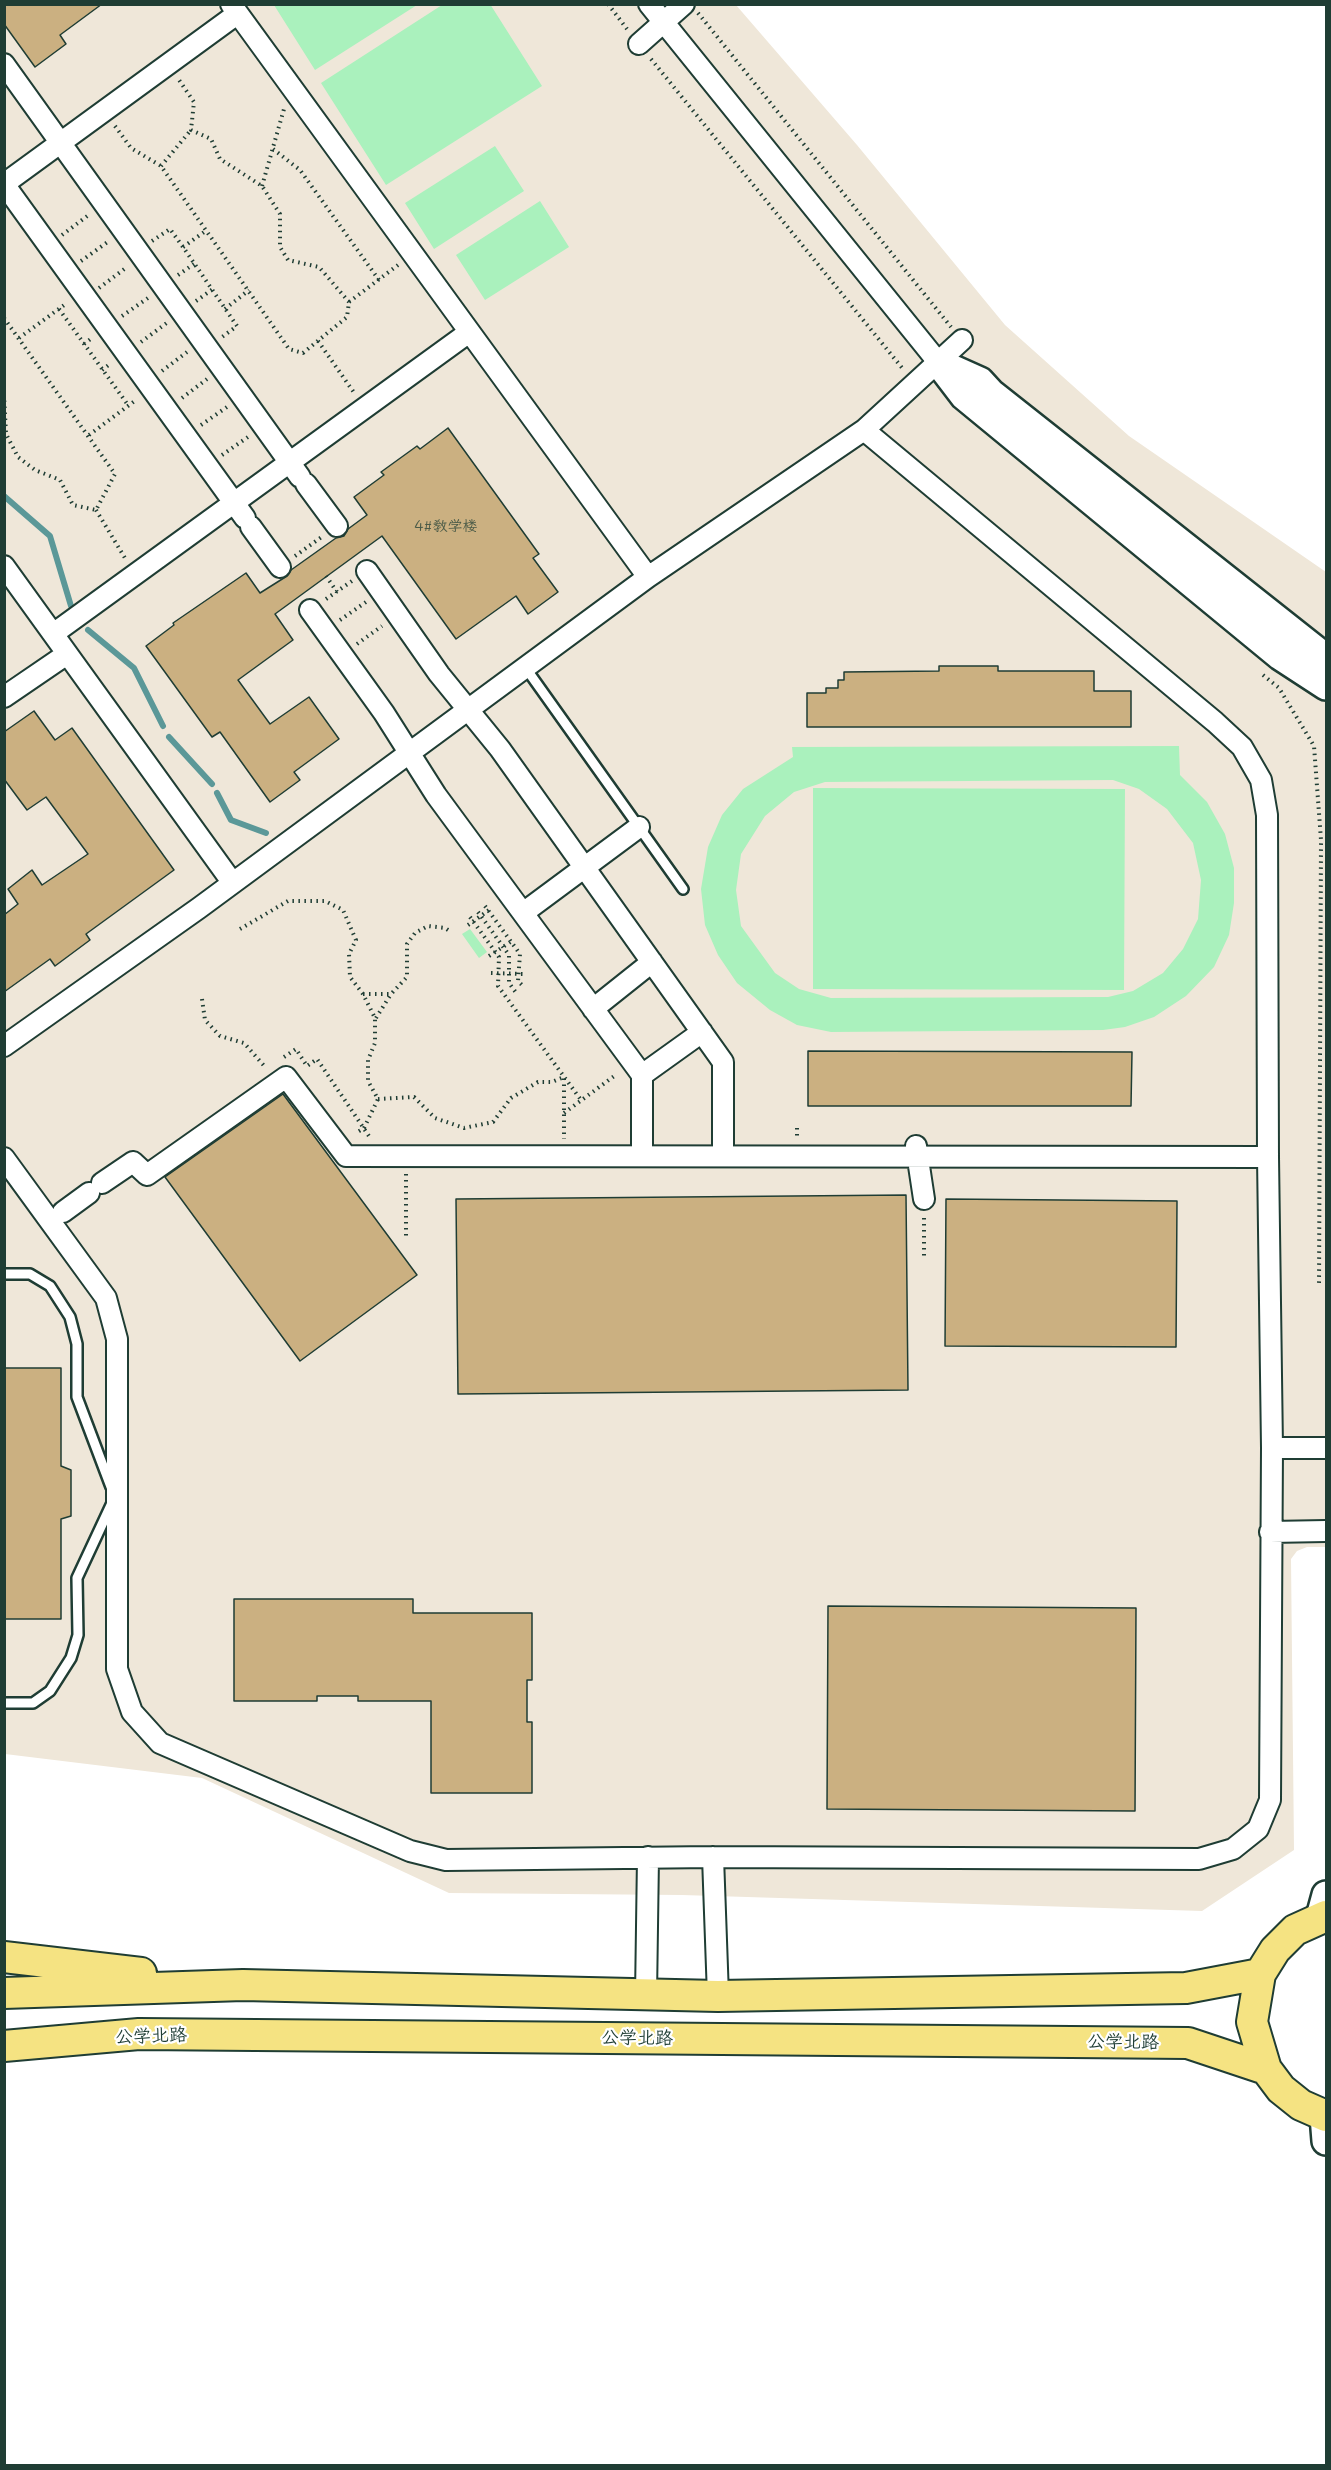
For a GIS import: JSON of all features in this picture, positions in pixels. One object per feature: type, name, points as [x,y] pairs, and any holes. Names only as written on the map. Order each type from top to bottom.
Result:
[{"type":"main road","points":[[1324,1909],[1295,1930],[1275,1950],[1260,1974],[1252,2022],[1266,2069],[1281,2089],[1326,2124]]},
{"type":"main road","points":[[4,1958],[243,1985]]},
{"type":"main road","points":[[4,1993],[243,1985],[718,1996],[1186,1988],[1260,1974]]},
{"type":"main road","name":"公学北路","points":[[4,2046],[140,2034],[1188,2043],[1266,2069]]},
{"type":"street","points":[[649,4],[939,362],[964,396],[1280,656],[1326,686]]},
{"type":"street","points":[[639,44],[684,4]]},
{"type":"street","points":[[280,567],[4,184],[168,64],[234,9],[648,577]]},
{"type":"street","points":[[4,64],[337,526]]},
{"type":"street","points":[[53,634],[135,574],[243,516],[299,475],[365,408],[468,333]]},
{"type":"street","points":[[4,1046],[648,577],[864,430],[962,340]]},
{"type":"street","points":[[939,362],[980,381],[991,393],[1326,658]]},
{"type":"street","points":[[4,1158],[106,1298],[117,1339],[115,1497],[117,1669],[132,1712],[160,1743],[410,1851],[446,1860],[648,1857],[1199,1859],[1233,1849],[1258,1829],[1270,1800],[1272,1448],[1267,815],[1261,780],[1242,747],[1215,722],[864,430]]},
{"type":"street","points":[[4,566],[232,882]]},
{"type":"street","points":[[367,571],[500,749],[723,1062],[723,1156]]},
{"type":"street","points":[[310,610],[436,795],[637,1069],[642,1155]]},
{"type":"street","points":[[4,697],[67,654]]},
{"type":"street","points":[[523,913],[639,827]]},
{"type":"street","points":[[592,1009],[652,962]]},
{"type":"street","points":[[637,1069],[702,1032]]},
{"type":"street","points":[[63,1212],[133,1162],[147,1175],[286,1077],[346,1156],[723,1156],[916,1150],[1268,1157]]},
{"type":"street","points":[[916,1150],[924,1199]]},
{"type":"street","points":[[1272,1448],[1326,1448]]},
{"type":"street","points":[[1270,1532],[1326,1531]]},
{"type":"street","points":[[646,1996],[648,1857]]},
{"type":"street","points":[[713,1857],[718,1996]]},
{"type":"lane","points":[[525,667],[682,889]]},
{"type":"lane","points":[[4,1274],[30,1274],[50,1286],[70,1317],[77,1344],[77,1397],[115,1497],[77,1578],[78,1635],[71,1658],[50,1691],[33,1703],[4,1703]]},
{"type":"path","points":[[608,4],[915,384]]},
{"type":"path","points":[[692,4],[962,340]]},
{"type":"path","points":[[161,166],[191,130],[194,102],[168,64]]},
{"type":"path","points":[[262,186],[285,105]]},
{"type":"path","points":[[104,111],[131,148],[161,166],[289,349],[303,353],[347,317],[349,303],[399,265]]},
{"type":"path","points":[[191,130],[211,139],[220,159],[262,186],[280,214],[280,247],[288,260],[319,267],[349,303]]},
{"type":"path","points":[[273,149],[300,170],[379,280]]},
{"type":"path","points":[[48,244],[105,203]]},
{"type":"path","points":[[19,338],[74,298],[86,297],[143,256],[146,246],[170,229],[183,247],[237,326],[214,343],[203,341],[147,382],[143,395],[89,435]]},
{"type":"path","points":[[67,271],[124,230]]},
{"type":"path","points":[[183,247],[207,230]]},
{"type":"path","points":[[84,344],[194,264]]},
{"type":"path","points":[[102,370],[213,290]]},
{"type":"path","points":[[225,309],[249,290]]},
{"type":"path","points":[[59,309],[128,405]]},
{"type":"path","points":[[4,318],[115,474],[96,510]]},
{"type":"path","points":[[318,341],[365,408]]},
{"type":"path","points":[[167,409],[222,368]]},
{"type":"path","points":[[4,395],[6,434],[18,457],[35,470],[60,480],[73,504],[96,510],[135,574]]},
{"type":"path","points":[[186,436],[242,396]]},
{"type":"path","points":[[208,466],[263,426]]},
{"type":"path","points":[[280,567],[337,526]]},
{"type":"path","points":[[310,610],[367,571]]},
{"type":"path","points":[[326,576],[337,592]]},
{"type":"path","points":[[325,631],[381,592]]},
{"type":"path","points":[[342,654],[398,615]]},
{"type":"path","points":[[1261,673],[1280,688],[1314,746],[1321,840],[1319,1287]]},
{"type":"path","points":[[240,929],[288,901],[325,901],[343,910],[356,940],[350,954],[350,977],[363,994],[375,1018],[375,1043],[368,1060],[368,1081],[378,1099]]},
{"type":"path","points":[[468,925],[472,919],[487,908],[494,906]]},
{"type":"path","points":[[487,908],[520,954],[522,974],[519,981],[523,986]]},
{"type":"path","points":[[480,914],[509,956],[509,983],[518,994]]},
{"type":"path","points":[[472,919],[499,957],[498,986],[581,1100]]},
{"type":"path","points":[[375,1018],[391,994],[407,976],[407,944],[415,933],[428,926],[445,928],[451,932]]},
{"type":"path","points":[[489,956],[516,938]]},
{"type":"path","points":[[491,973],[522,974]]},
{"type":"path","points":[[363,994],[391,994]]},
{"type":"path","points":[[202,999],[205,1020],[219,1036],[244,1043],[267,1070]]},
{"type":"path","points":[[260,1073],[296,1049],[308,1066],[317,1059],[371,1139]]},
{"type":"path","points":[[564,1113],[581,1100],[637,1069]]},
{"type":"path","points":[[378,1099],[414,1097],[435,1118],[464,1128],[493,1122],[511,1098],[538,1082],[552,1082],[564,1077]]},
{"type":"path","points":[[564,1077],[564,1155]]},
{"type":"path","points":[[356,1133],[364,1128],[378,1099]]},
{"type":"path","points":[[406,1190],[406,1239]]},
{"type":"path","points":[[924,1199],[924,1259]]},
{"type":"shaded area","points":[[5,5],[736,5],[857,145],[1005,325],[1129,436],[1326,572],[1326,1547],[1307,1547],[1297,1551],[1291,1559],[1294,1850],[1202,1911],[682,1895],[449,1893],[202,1778],[5,1754]]},
{"type":"green space","points":[[490,4],[542,86],[386,185],[321,83],[442,5]]},
{"type":"green space","points":[[274,5],[417,5],[315,70]]},
{"type":"green space","points":[[495,146],[524,191],[434,249],[405,203]]},
{"type":"green space","points":[[540,201],[569,247],[485,300],[456,255]]},
{"type":"green space","points":[[1179,746],[1180,775],[1207,802],[1225,834],[1234,868],[1234,903],[1229,935],[1214,967],[1186,996],[1154,1017],[1125,1027],[1103,1030],[831,1032],[797,1025],[770,1010],[737,983],[718,955],[705,925],[701,889],[708,847],[722,815],[743,789],[793,757],[792,747]],"holes":[[[1113,780],[1139,789],[1167,809],[1193,843],[1201,880],[1198,919],[1183,949],[1163,973],[1133,991],[1108,997],[831,998],[799,989],[775,973],[741,926],[736,890],[741,854],[765,816],[794,792],[825,782]]]},
{"type":"green space","points":[[813,788],[1125,789],[1124,990],[813,989]]},
{"type":"green space","points":[[470,929],[487,952],[479,958],[462,934]]},
{"type":"building","points":[[4,4],[102,4],[60,35],[66,44],[35,67],[4,24]]},
{"type":"building","points":[[448,428],[539,554],[533,558],[558,592],[528,614],[516,596],[456,639],[382,536],[275,614],[293,640],[238,680],[270,724],[309,697],[339,739],[294,772],[300,780],[270,802],[220,732],[212,737],[146,646],[174,625],[173,623],[246,573],[260,593],[287,576],[291,570],[336,538],[344,536],[348,529],[367,515],[354,497],[384,475],[381,472],[417,446],[420,449]]},
{"type":"building","points":[[939,666],[998,666],[998,671],[1094,671],[1094,691],[1131,691],[1131,727],[807,727],[807,693],[826,693],[826,688],[838,688],[838,680],[844,680],[844,672],[939,671]]},
{"type":"building","points":[[34,711],[55,740],[72,728],[174,870],[86,934],[90,940],[55,966],[50,959],[4,992],[4,915],[18,904],[8,889],[32,870],[42,885],[88,854],[46,797],[27,810],[4,779],[4,732]]},
{"type":"building","points":[[808,1051],[1132,1052],[1131,1106],[808,1106]]},
{"type":"building","points":[[283,1094],[417,1275],[300,1361],[165,1177]]},
{"type":"building","points":[[906,1195],[908,1390],[458,1394],[456,1199]]},
{"type":"building","points":[[946,1199],[1177,1201],[1176,1347],[945,1346]]},
{"type":"building","points":[[4,1368],[61,1368],[61,1466],[71,1470],[71,1516],[61,1519],[61,1619],[4,1619]]},
{"type":"building","points":[[234,1599],[413,1599],[413,1613],[532,1613],[532,1680],[527,1680],[527,1722],[532,1722],[532,1793],[431,1793],[431,1701],[358,1701],[358,1696],[317,1696],[317,1701],[234,1701]]},
{"type":"building","points":[[828,1606],[1136,1608],[1135,1811],[827,1809]]},
{"type":"waterway","points":[[4,496],[50,536],[71,606]]},
{"type":"waterway","points":[[88,630],[134,668],[163,726]]},
{"type":"waterway","points":[[169,737],[212,784]]},
{"type":"waterway","points":[[217,793],[231,820],[266,833]]}]
